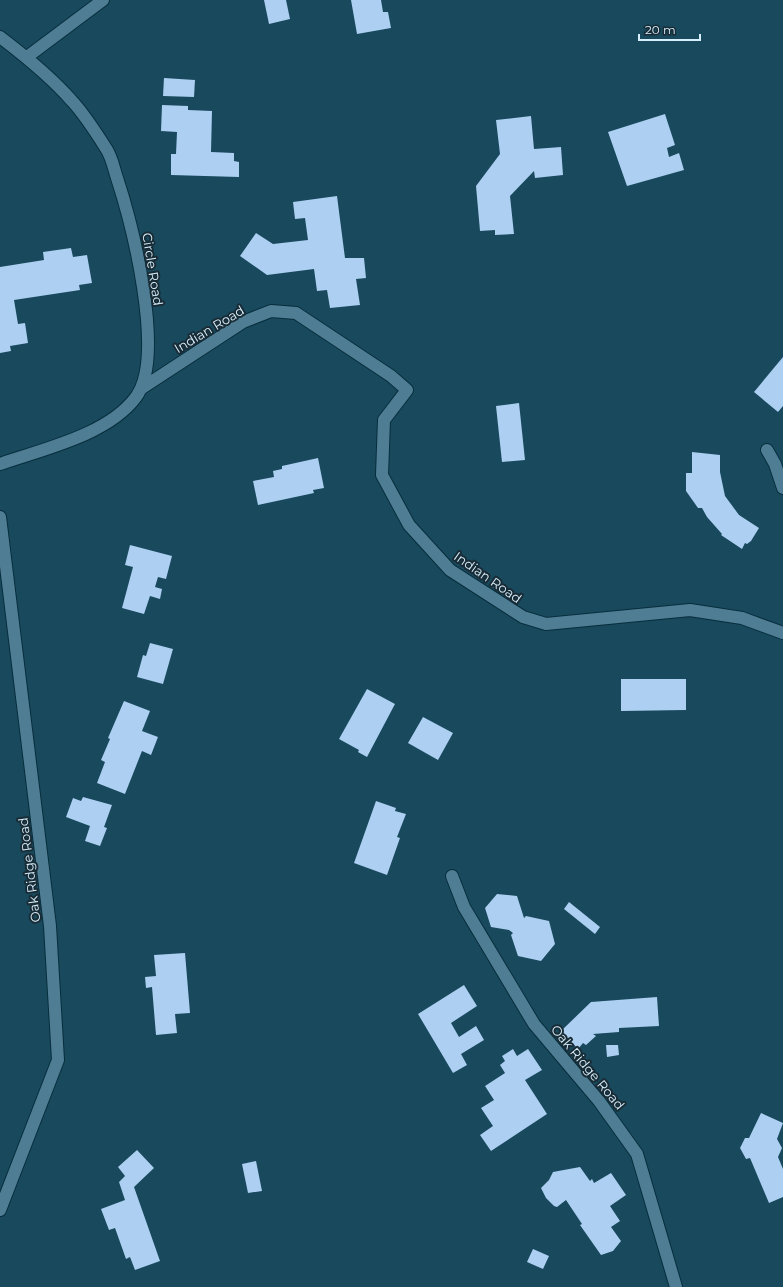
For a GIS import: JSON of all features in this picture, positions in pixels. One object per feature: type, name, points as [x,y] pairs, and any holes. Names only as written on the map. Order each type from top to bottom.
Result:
[{"type":"street","points":[[27,57],[103,0]]},
{"type":"street","name":"Circle Road","points":[[0,36],[27,57],[73,101],[108,152],[128,212],[141,271],[148,331],[142,388]]},
{"type":"street","name":"Indian Road","points":[[142,388],[243,322],[271,311],[296,313],[391,376],[407,390],[384,420],[382,475],[408,525],[450,570],[523,617],[546,624],[690,610],[742,618],[783,633]]},
{"type":"street","points":[[0,464],[81,436],[115,418],[135,398],[142,388]]},
{"type":"street","points":[[767,450],[775,464],[783,488]]},
{"type":"street","name":"Oak Ridge Road","points":[[0,517],[50,926],[58,1060],[0,1210]]},
{"type":"street","name":"Oak Ridge Road","points":[[452,876],[464,907],[534,1024],[599,1101],[637,1154],[676,1287]]},
{"type":"building","points":[[264,0],[286,0],[290,19],[269,24]]},
{"type":"building","points":[[351,0],[381,0],[383,12],[388,12],[391,28],[357,34]]},
{"type":"building","points":[[164,78],[195,80],[194,97],[163,96]]},
{"type":"building","points":[[162,105],[188,106],[188,110],[212,111],[211,152],[234,153],[234,161],[239,162],[239,177],[171,175],[171,154],[176,154],[177,132],[161,131]]},
{"type":"building","points":[[665,114],[675,145],[667,148],[669,157],[679,153],[684,170],[627,186],[608,132]]},
{"type":"building","points":[[531,116],[534,149],[561,147],[563,175],[535,178],[534,171],[510,196],[514,234],[495,235],[495,230],[480,231],[476,186],[500,154],[496,120]]},
{"type":"building","points":[[337,196],[345,258],[364,258],[366,278],[356,279],[360,305],[330,308],[327,290],[317,291],[314,269],[267,275],[240,256],[256,233],[273,244],[308,240],[305,218],[295,219],[293,202]]},
{"type":"building","points":[[71,248],[73,257],[87,255],[92,283],[79,285],[80,290],[14,300],[18,324],[25,323],[28,343],[10,346],[11,351],[0,353],[0,267],[44,260],[43,252]]},
{"type":"building","points":[[783,357],[783,406],[778,412],[754,392]]},
{"type":"building","points":[[519,403],[525,460],[502,462],[496,406]]},
{"type":"building","points":[[692,452],[720,455],[720,472],[725,496],[739,515],[759,528],[751,541],[747,544],[745,543],[742,549],[721,535],[722,534],[707,517],[702,508],[698,508],[686,491],[686,473],[692,473]]},
{"type":"building","points":[[318,458],[324,488],[313,490],[314,493],[258,505],[253,481],[274,477],[273,471],[282,469],[282,466]]},
{"type":"building","points":[[130,545],[172,556],[166,579],[158,577],[155,587],[162,589],[160,599],[150,596],[144,614],[122,608],[133,567],[125,565]]},
{"type":"building","points":[[150,643],[173,649],[163,684],[137,677],[143,655],[146,656]]},
{"type":"building","points":[[621,679],[686,679],[686,710],[621,711]]},
{"type":"building","points":[[367,689],[395,704],[367,757],[358,752],[359,750],[339,739]]},
{"type":"building","points":[[124,701],[150,711],[142,731],[158,737],[151,755],[142,751],[125,794],[97,783],[105,762],[101,760],[110,739],[108,738]]},
{"type":"building","points":[[423,717],[453,733],[438,760],[408,743]]},
{"type":"building","points":[[83,797],[112,805],[104,827],[107,828],[100,846],[85,841],[90,826],[66,817],[73,798],[81,801]]},
{"type":"building","points":[[376,801],[396,808],[395,811],[406,814],[397,837],[400,838],[387,875],[354,863]]},
{"type":"building","points":[[497,894],[517,896],[524,918],[526,916],[549,921],[555,944],[541,961],[518,956],[511,935],[513,933],[509,930],[491,927],[485,908]]},
{"type":"building","points":[[569,902],[600,927],[595,934],[564,909]]},
{"type":"building","points":[[185,953],[190,1013],[175,1014],[177,1033],[156,1035],[152,987],[146,988],[145,977],[156,976],[154,955]]},
{"type":"building","points":[[464,985],[477,1006],[451,1023],[459,1037],[476,1026],[484,1040],[461,1054],[467,1065],[453,1073],[418,1014]]},
{"type":"building","points":[[657,997],[659,1026],[619,1028],[619,1032],[593,1034],[596,1036],[586,1045],[583,1043],[578,1049],[561,1031],[591,1002]]},
{"type":"building","points":[[606,1045],[618,1045],[619,1055],[607,1057]]},
{"type":"building","points":[[513,1049],[517,1056],[528,1049],[542,1070],[525,1080],[547,1114],[491,1151],[480,1135],[493,1126],[481,1108],[494,1100],[485,1086],[505,1073],[500,1065],[505,1061],[502,1056]]},
{"type":"building","points":[[761,1113],[783,1123],[777,1139],[782,1148],[778,1157],[783,1169],[783,1197],[769,1203],[750,1158],[746,1159],[740,1148],[745,1138],[749,1138]]},
{"type":"building","points":[[137,1150],[154,1168],[134,1187],[160,1261],[135,1270],[130,1257],[126,1259],[115,1228],[109,1230],[101,1209],[125,1200],[119,1182],[125,1176],[118,1167]]},
{"type":"building","points":[[256,1161],[262,1191],[248,1193],[242,1164]]},
{"type":"building","points":[[580,1167],[590,1181],[592,1179],[594,1183],[611,1173],[626,1195],[610,1206],[620,1221],[611,1227],[621,1241],[613,1251],[601,1255],[580,1225],[582,1224],[566,1200],[557,1207],[554,1206],[546,1198],[541,1188],[549,1180],[553,1172]]},
{"type":"building","points":[[533,1249],[549,1256],[543,1269],[527,1262]]}]
